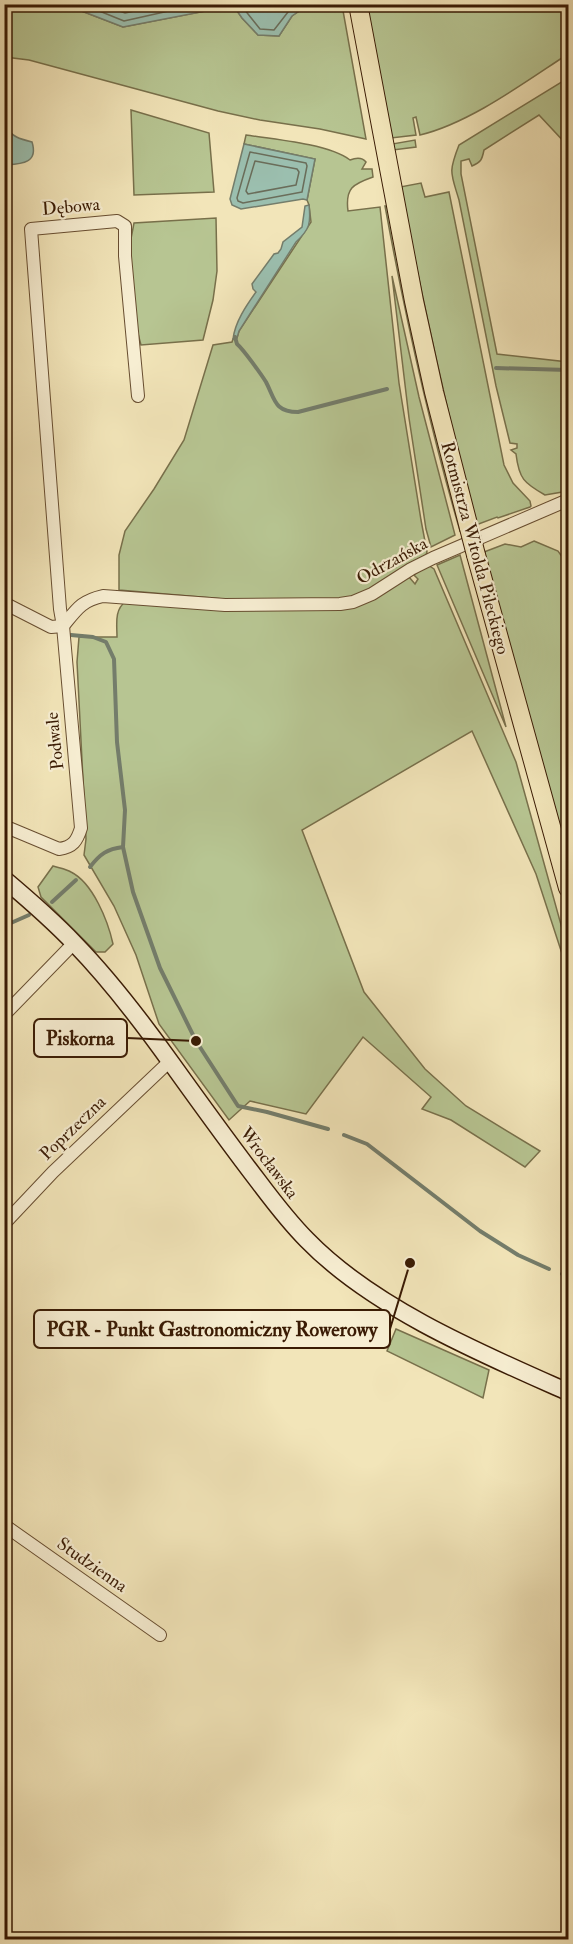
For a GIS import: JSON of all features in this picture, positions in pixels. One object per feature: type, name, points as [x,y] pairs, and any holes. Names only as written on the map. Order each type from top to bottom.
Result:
[{"type":"main road","name":"Rotmistrza Witolda Pileckiego","points":[[358,4],[395,204],[434,392],[476,555],[568,888]]},
{"type":"main road","name":"Wrocławska","points":[[4,879],[44,913],[116,990],[232,1147],[307,1241],[348,1276],[414,1318],[568,1392]]},
{"type":"street","name":"Dębowa","points":[[63,626],[31,229],[117,221],[125,226],[125,256],[138,396]]},
{"type":"street","name":"Odrzańska","points":[[63,626],[82,604],[90,599],[114,596],[225,605],[317,605],[353,602],[372,594],[432,558],[568,500]]},
{"type":"street","points":[[4,603],[51,627],[63,626]]},
{"type":"street","name":"Podwale","points":[[4,826],[59,849],[74,844],[81,828],[63,626]]},
{"type":"street","points":[[4,1015],[74,943]]},
{"type":"street","name":"Poprzeczna","points":[[4,1224],[53,1172],[170,1061]]},
{"type":"street","name":"Studzienna","points":[[4,1525],[160,1635]]},
{"type":"green space","points":[[54,5],[79,10],[123,27],[206,11],[206,5],[233,5],[258,35],[279,36],[292,16],[308,5],[342,5],[366,139],[218,111],[29,60],[5,57],[4,6]]},
{"type":"green space","points":[[367,5],[568,5],[568,54],[497,100],[458,121],[420,135],[416,117],[413,118],[416,135],[391,138]]},
{"type":"green space","points":[[568,78],[568,146],[539,115],[484,150],[482,158],[472,166],[469,159],[461,161],[461,174],[497,354],[568,362],[568,491],[545,495],[524,479],[516,454],[511,450],[517,448],[517,444],[510,443],[496,386],[452,168],[459,145]]},
{"type":"green space","points":[[131,110],[209,133],[214,192],[134,195]]},
{"type":"green space","points":[[246,135],[315,146],[341,154],[350,160],[363,159],[366,162],[362,169],[372,169],[373,177],[360,182],[349,192],[348,211],[380,207],[399,383],[427,552],[426,555],[358,597],[259,602],[119,590],[119,555],[125,531],[184,440],[213,345],[232,342],[237,338],[239,331],[311,222],[307,200],[315,159],[244,144]]},
{"type":"green space","points":[[415,140],[416,147],[393,150],[392,144]]},
{"type":"green space","points":[[421,183],[425,197],[449,192],[504,465],[513,483],[530,501],[531,506],[476,525],[436,357],[400,187]]},
{"type":"green space","points":[[385,206],[388,210],[416,343],[463,530],[460,531],[418,370]]},
{"type":"green space","points":[[216,218],[217,271],[213,300],[203,340],[141,345],[137,330],[129,249],[134,223]]},
{"type":"green space","points":[[392,276],[419,397],[455,535],[431,547],[426,529],[409,418]]},
{"type":"green space","points":[[534,541],[558,551],[568,565],[568,866],[484,552],[505,544],[521,547]]},
{"type":"green space","points":[[460,555],[506,727],[437,565]]},
{"type":"green space","points":[[428,565],[434,569],[516,762],[568,950],[568,972],[536,874],[472,731],[302,830],[364,992],[425,1069],[466,1106],[540,1151],[525,1167],[451,1120],[422,1109],[431,1097],[363,1037],[306,1114],[250,1101],[229,1120],[159,1024],[136,955],[114,906],[84,855],[86,839],[77,662],[79,637],[117,637],[118,613],[126,601],[236,610],[345,609],[409,577],[415,584],[418,579],[414,575]]},
{"type":"green space","points":[[53,866],[79,877],[93,894],[103,914],[113,944],[105,952],[96,952],[41,897],[38,887]]},
{"type":"green space","points":[[396,1329],[489,1370],[483,1398],[387,1351]]},
{"type":"water","points":[[206,4],[206,11],[123,27],[79,10],[54,5]]},
{"type":"water","points":[[233,5],[308,5],[292,16],[279,36],[258,35]]},
{"type":"water","points":[[5,126],[10,133],[32,142],[33,155],[30,159],[17,164],[5,165]]},
{"type":"water","points":[[244,144],[315,159],[307,200],[241,209],[232,205],[230,199]]},
{"type":"water","points":[[309,205],[310,217],[307,229],[296,242],[239,331],[237,338],[233,339],[239,320],[256,292],[252,284],[274,254],[281,249],[283,242],[302,227],[305,206]]},
{"type":"waterway","points":[[235,337],[237,344],[266,382],[276,403],[284,410],[298,412],[387,389]]},
{"type":"waterway","points":[[496,368],[568,370]]},
{"type":"waterway","points":[[71,635],[93,637],[106,642],[114,659],[117,742],[125,810],[123,847],[133,892],[160,968],[196,1041],[238,1106],[328,1129]]},
{"type":"waterway","points":[[90,867],[104,853],[123,847]]},
{"type":"waterway","points":[[52,902],[76,880]]},
{"type":"waterway","points":[[4,926],[29,915]]},
{"type":"waterway","points":[[344,1135],[367,1144],[480,1231],[518,1255],[549,1269]]},
{"type":"waterway","points":[[562,1274],[568,1276]]},
{"type":"place","name":"Piskorna","points":[[196,1041]]},
{"type":"place","name":"PGR - Punkt Gastronomiczny Rowerowy","points":[[410,1263]]}]
